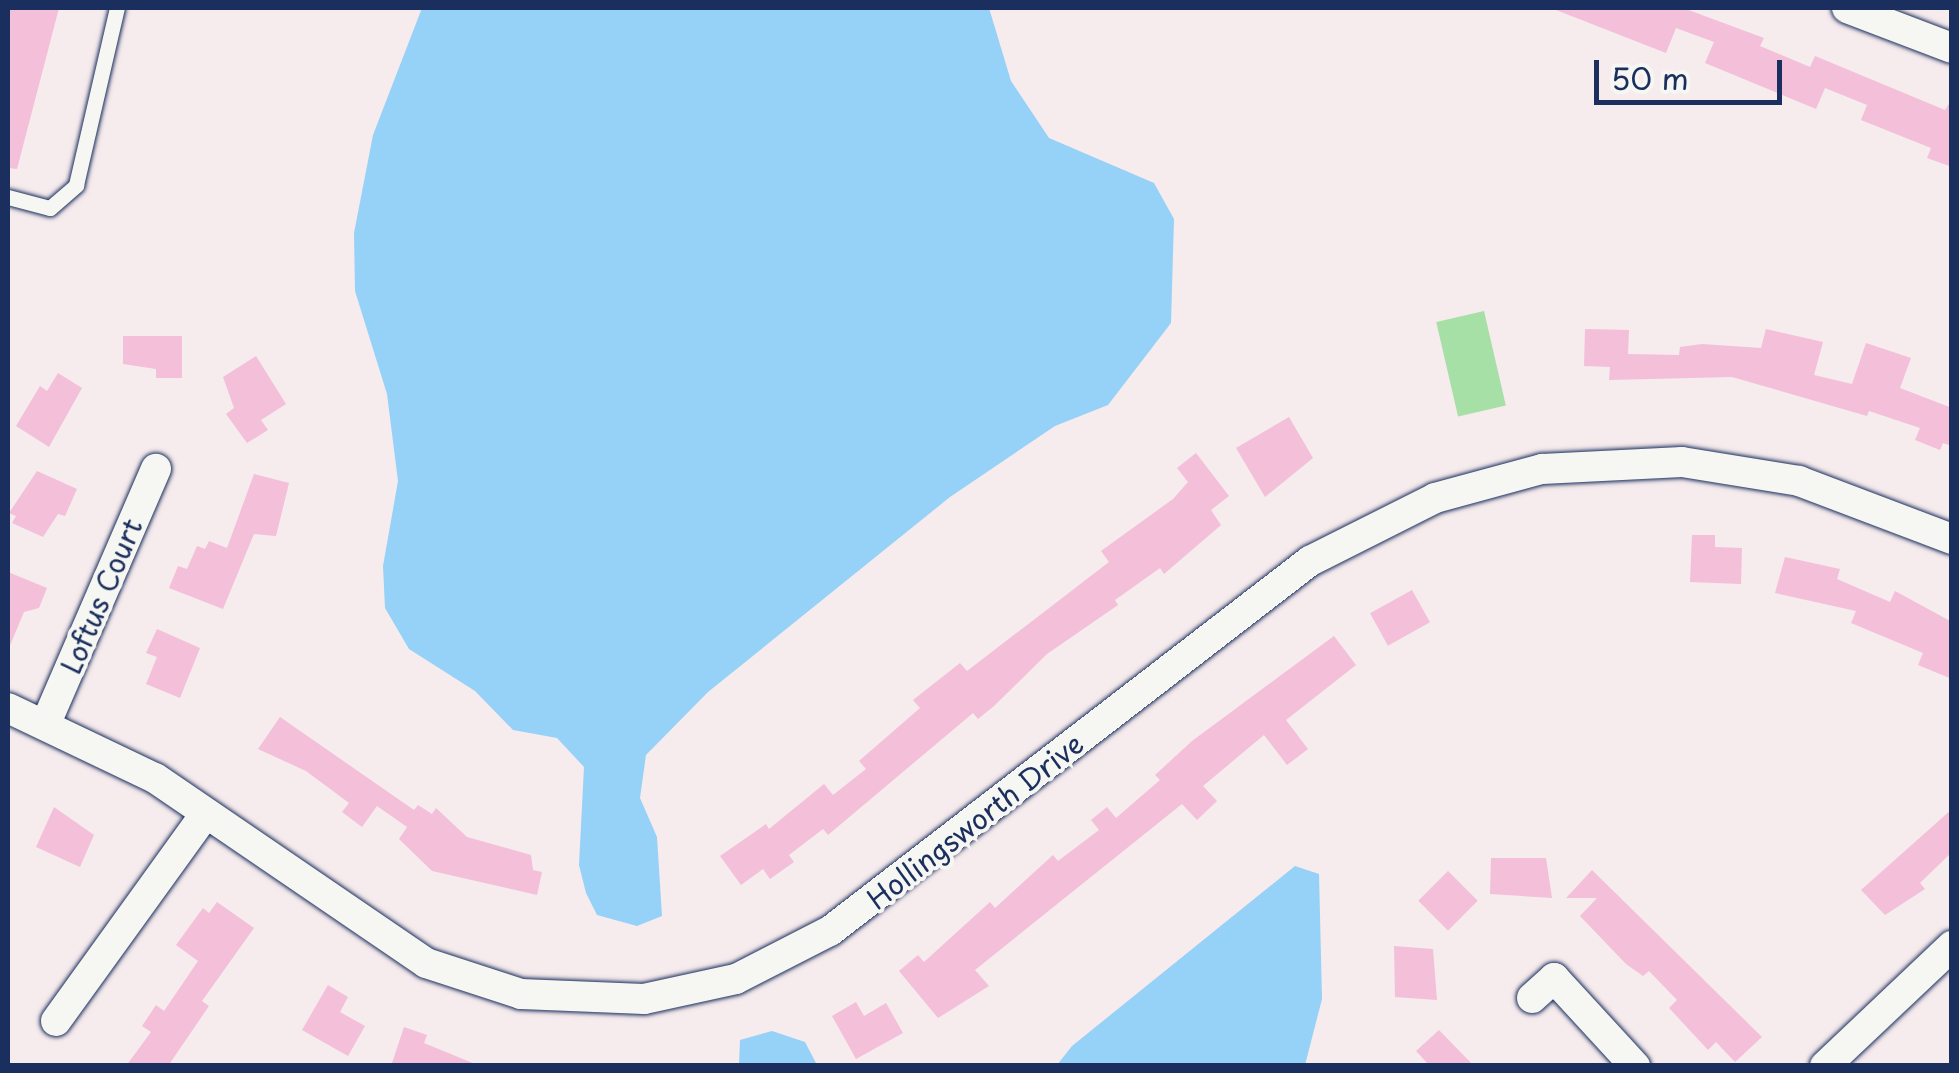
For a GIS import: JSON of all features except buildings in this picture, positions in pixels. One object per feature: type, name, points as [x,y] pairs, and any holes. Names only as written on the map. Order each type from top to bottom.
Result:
[{"type":"street","points":[[1847,8],[1952,48]]},
{"type":"street","name":"Hollingsworth Drive","points":[[8,708],[124,761],[206,812],[375,934],[454,975],[571,1000],[676,995],[766,968],[830,932],[1310,561],[1435,498],[1542,469],[1682,462],[1798,481],[1952,538]]},
{"type":"street","name":"Loftus Court","points":[[46,724],[156,469]]},
{"type":"street","points":[[56,1021],[206,812]]},
{"type":"street","points":[[1825,1066],[1952,946]]},
{"type":"street","points":[[1532,998],[1554,978],[1635,1066]]},
{"type":"lane","points":[[8,197],[50,208],[76,185],[117,8]]},
{"type":"green space","points":[[1484,311],[1506,406],[1458,417],[1436,322]]},
{"type":"water","points":[[422,8],[989,8],[1011,81],[1049,138],[1154,183],[1174,219],[1171,323],[1108,405],[1055,426],[950,497],[708,692],[646,755],[640,798],[657,837],[662,916],[637,926],[597,915],[586,893],[579,865],[584,767],[557,738],[513,730],[475,691],[409,649],[385,608],[383,566],[398,481],[387,394],[355,291],[354,233],[373,135]]},
{"type":"water","points":[[1295,866],[1319,874],[1322,999],[1305,1065],[1057,1065],[1072,1046]]},
{"type":"water","points":[[772,1031],[805,1042],[817,1065],[739,1065],[740,1040]]}]
